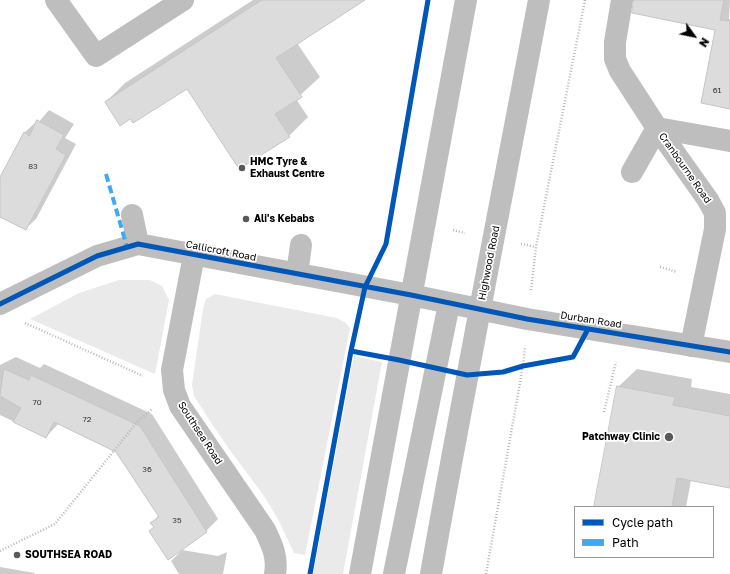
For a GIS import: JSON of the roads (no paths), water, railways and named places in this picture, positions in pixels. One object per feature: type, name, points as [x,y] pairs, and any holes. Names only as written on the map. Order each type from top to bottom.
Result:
[{"type":"street","points":[[56,0],[96,56],[183,0]]},
{"type":"street","points":[[360,574],[466,0]]},
{"type":"street","name":"Highwood Road","points":[[431,574],[466,375],[540,0]]},
{"type":"street","name":"Cranbourne Road","points":[[622,0],[615,42],[615,59],[620,71],[657,128],[708,200],[715,213],[715,229],[691,346]]},
{"type":"street","points":[[632,172],[657,128],[730,140]]},
{"type":"street","points":[[132,215],[138,244]]},
{"type":"street","name":"Callicroft Road","points":[[0,304],[97,256],[138,244],[449,304]]},
{"type":"street","points":[[297,274],[301,245]]},
{"type":"street","name":"Southsea Road","points":[[194,255],[172,370],[174,390],[180,406],[265,530],[274,549],[276,567],[275,574]]},
{"type":"street","points":[[394,574],[449,304]]},
{"type":"street","name":"Durban Road","points":[[449,304],[527,319],[730,352]]},
{"type":"place","name":"HMC Tyre & Exhaust Centre","points":[[242,168]]},
{"type":"place","name":"Ali's Kebabs","points":[[246,219]]},
{"type":"place","name":"Patchway Clinic","points":[[669,437]]},
{"type":"place","name":"SOUTHSEA ROAD","points":[[17,555]]}]
